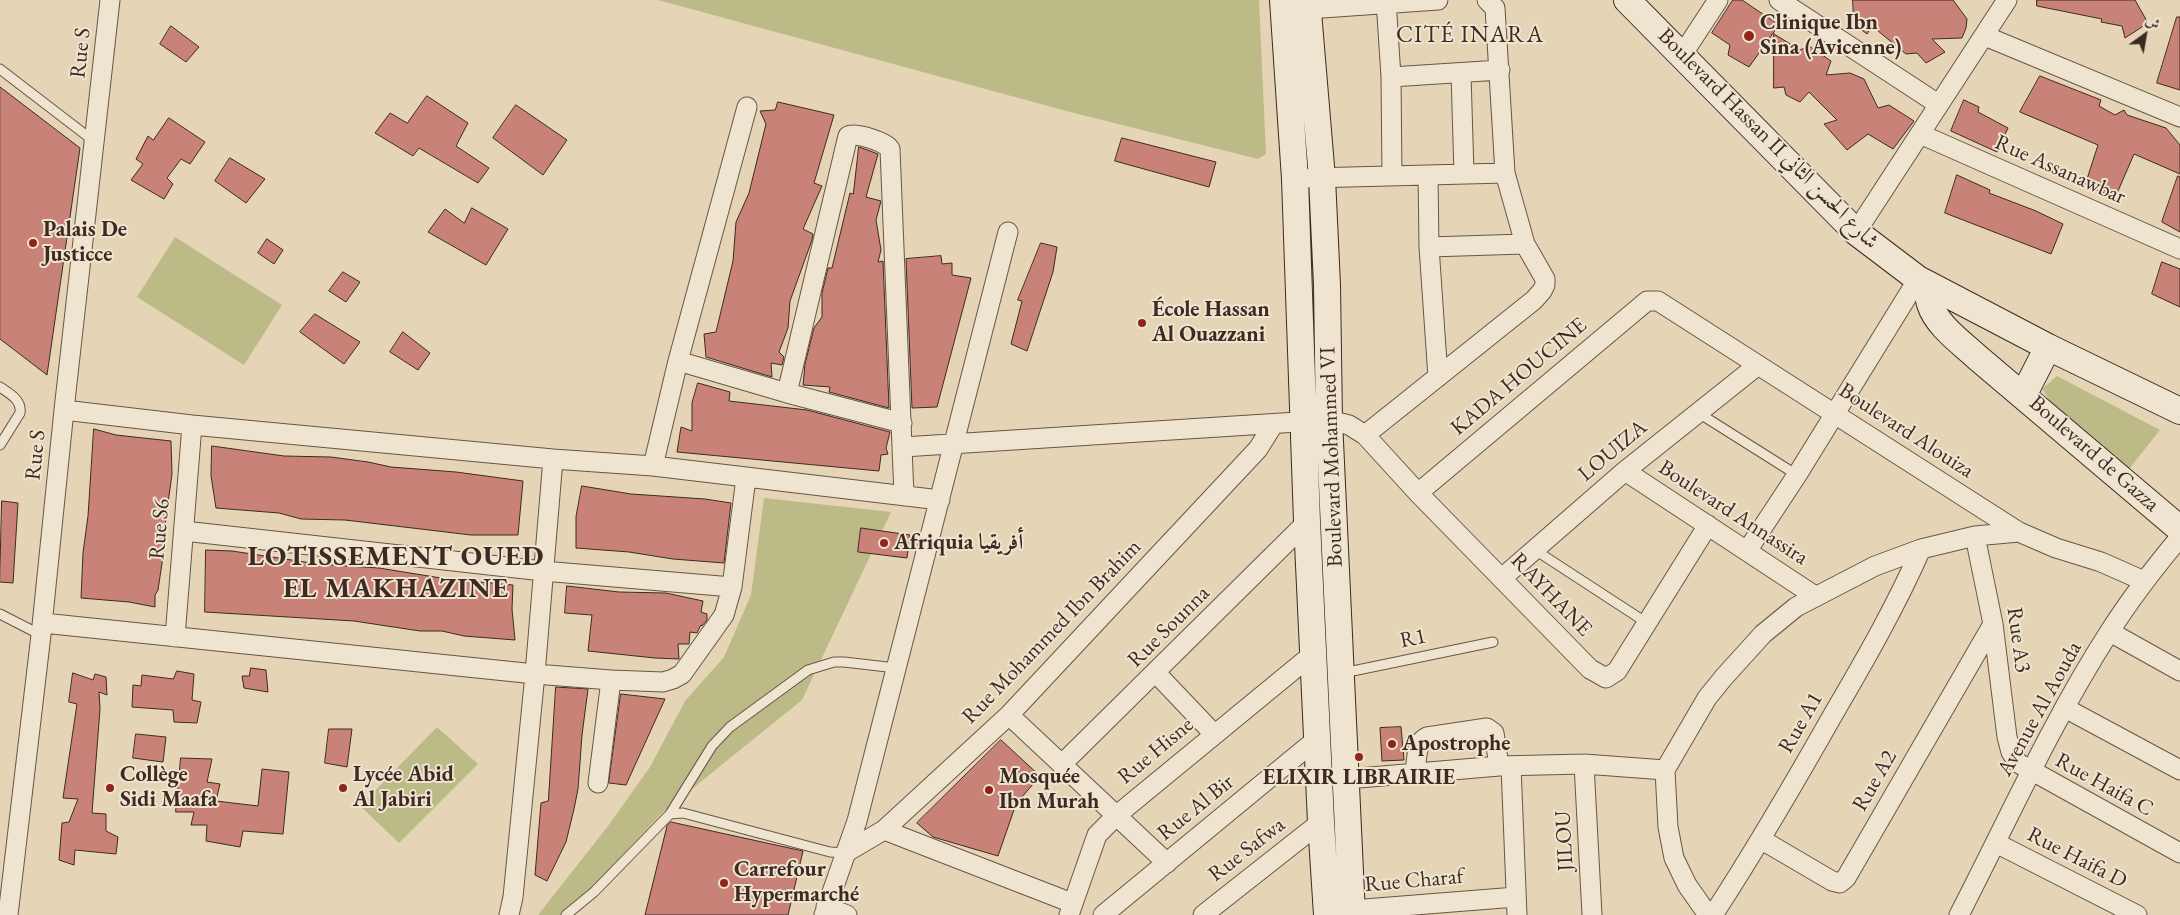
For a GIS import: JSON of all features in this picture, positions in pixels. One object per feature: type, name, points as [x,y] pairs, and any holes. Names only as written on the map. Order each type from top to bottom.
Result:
[{"type":"main road","name":"Boulevard Mohammed VI","points":[[1283,0],[1295,179],[1303,422],[1321,822],[1335,913]]},
{"type":"main road","name":"Boulevard Hassan II شارع الحسن الثاني","points":[[1627,0],[1856,232],[1923,281],[2048,347],[2180,410]]},
{"type":"main road","name":"Boulevard Mohammed VI","points":[[1307,5],[1322,178],[1327,284],[1329,420],[1347,778],[1335,913]]},
{"type":"main road","points":[[1923,281],[1930,303],[1939,320],[1978,358],[2023,396]]},
{"type":"main road","name":"Boulevard de Gazza","points":[[2048,347],[2023,396],[2180,529]]},
{"type":"street","name":"Rue S","points":[[8,915],[42,629],[64,410],[110,0]]},
{"type":"street","points":[[1307,5],[1438,0]]},
{"type":"street","points":[[1365,435],[1534,300],[1545,284],[1545,279],[1525,244],[1505,173],[1495,8],[1487,0]]},
{"type":"street","points":[[1682,55],[1718,0]]},
{"type":"street","points":[[1778,0],[1938,104]]},
{"type":"street","points":[[1856,232],[2007,0]]},
{"type":"street","points":[[1386,2],[1391,77],[1392,176]]},
{"type":"street","points":[[1985,36],[2180,118]]},
{"type":"street","points":[[1391,77],[1500,70]]},
{"type":"street","points":[[1461,74],[1464,174]]},
{"type":"street","points":[[652,466],[747,107]]},
{"type":"street","points":[[787,393],[848,136],[854,134],[885,144],[890,149],[904,496]]},
{"type":"street","name":"Rue Assanawbar","points":[[1920,134],[2180,249]]},
{"type":"street","points":[[1295,179],[1505,173]]},
{"type":"street","points":[[1428,175],[1429,247],[1438,377]]},
{"type":"street","points":[[847,915],[825,911],[857,821],[1008,232]]},
{"type":"street","points":[[1429,247],[1525,244]]},
{"type":"street","points":[[1746,551],[1923,281]]},
{"type":"street","name":"Boulevard Alouiza","points":[[1653,300],[1658,301],[1835,413],[2019,532],[2056,548],[2101,562],[2144,581]]},
{"type":"street","name":"KADA HOUCINE","points":[[1418,493],[1647,301],[1653,300]]},
{"type":"street","points":[[678,362],[902,423]]},
{"type":"street","name":"LOUIZA","points":[[1502,578],[1626,471],[1697,412],[1758,365]]},
{"type":"street","points":[[64,410],[192,425],[553,459],[652,466],[940,500]]},
{"type":"street","points":[[903,447],[1329,420]]},
{"type":"street","name":"RAYHANE","points":[[1329,420],[1349,425],[1365,435],[1418,493],[1590,669],[1606,678],[1617,671],[1708,525]]},
{"type":"street","name":"Rue S6","points":[[175,637],[192,425]]},
{"type":"street","name":"Rue Mohammed Ibn Brahim","points":[[845,853],[884,830],[1009,715],[1258,450],[1273,425]]},
{"type":"street","points":[[509,915],[513,897],[535,674],[553,459]]},
{"type":"street","name":"Boulevard Annassira","points":[[1626,471],[1815,596]]},
{"type":"street","points":[[42,629],[175,637],[535,674],[662,682],[682,674],[724,615],[732,587],[746,478]]},
{"type":"street","name":"Rue Sounna","points":[[1062,764],[1308,522]]},
{"type":"street","points":[[184,531],[543,571],[732,587]]},
{"type":"street","points":[[1708,915],[1686,885],[1674,858],[1668,827],[1665,770],[1707,698],[1763,634],[1796,607],[1815,596],[1875,566],[1921,549],[1975,536],[2019,532]]},
{"type":"street","name":"Rue A3","points":[[1975,536],[1993,624],[2007,738],[2011,752],[2018,763],[2032,772]]},
{"type":"street","name":"Avenue Al Aouda","points":[[1959,915],[2065,708],[2110,632],[2144,581],[2180,537]]},
{"type":"street","name":"Rue A1","points":[[1714,915],[1762,840],[1907,582],[1921,549]]},
{"type":"street","name":"Rue A2","points":[[1762,840],[1832,881],[1840,883],[1846,878],[1993,624]]},
{"type":"street","points":[[2110,632],[2180,671]]},
{"type":"street","name":"Rue Hisne","points":[[1071,909],[1097,835],[1116,815],[1314,653]]},
{"type":"street","points":[[1156,673],[1214,734]]},
{"type":"street","points":[[598,783],[611,680]]},
{"type":"street","points":[[2065,708],[2180,770]]},
{"type":"street","points":[[1009,715],[1167,863]]},
{"type":"street","points":[[1415,774],[1421,739],[1487,728],[1494,733],[1505,766],[1516,906]]},
{"type":"street","name":"Rue Al Bir","points":[[1103,915],[1318,738]]},
{"type":"street","points":[[1347,778],[1505,766],[1584,764],[1665,770]]},
{"type":"street","name":"JILOU","points":[[1584,764],[1592,915]]},
{"type":"street","name":"Rue Haifa C","points":[[2032,772],[2180,853]]},
{"type":"street","name":"Rue Safwa","points":[[1203,915],[1321,822]]},
{"type":"street","points":[[884,830],[1071,909]]},
{"type":"street","name":"Rue Haifa D","points":[[1996,843],[2137,915]]},
{"type":"street","name":"Rue Charaf","points":[[1335,913],[1516,906]]},
{"type":"lane","points":[[0,69],[95,142]]},
{"type":"lane","points":[[0,387],[17,400],[21,407],[20,413],[0,443]]},
{"type":"lane","points":[[1697,412],[1797,475]]},
{"type":"lane","points":[[1535,550],[1647,623]]},
{"type":"lane","points":[[0,614],[42,629]]},
{"type":"lane","name":"R1","points":[[1341,673],[1492,642]]},
{"type":"lane","points":[[566,915],[594,892],[670,814],[712,746],[730,727],[808,670],[834,662],[897,668]]},
{"type":"lane","points":[[670,814],[683,813],[830,852],[845,853]]},
{"type":"shaded area","points":[[658,0],[1259,0],[1266,154],[1258,159],[1070,112]]},
{"type":"shaded area","points":[[175,237],[282,305],[244,365],[137,297]]},
{"type":"shaded area","points":[[2057,376],[2160,430],[2129,469],[2059,414],[2042,389]]},
{"type":"shaded area","points":[[764,498],[891,512],[802,700],[661,814],[567,915],[538,915],[608,826],[650,767],[685,701],[724,657],[751,595]]},
{"type":"shaded area","points":[[437,727],[478,764],[399,843],[360,806]]},
{"type":"building","name":"Clinique Ibn Sina (Avicenne)","points":[[1733,0],[1742,0],[1779,25],[1749,67],[1728,55],[1730,45],[1712,33]]},
{"type":"building","points":[[1853,0],[1953,0],[1967,19],[1966,28],[1962,38],[1932,39],[1945,52],[1926,63],[1917,53],[1906,54],[1872,26],[1867,34],[1854,24]]},
{"type":"building","points":[[2037,0],[2135,0],[2148,23],[2125,38],[2122,26],[2101,22],[2102,19],[2037,6]]},
{"type":"building","points":[[2177,17],[2180,17],[2180,90],[2157,83]]},
{"type":"building","points":[[171,26],[199,47],[186,62],[160,44]]},
{"type":"building","points":[[1774,34],[1800,50],[1809,46],[1831,61],[1826,75],[1850,73],[1864,79],[1878,108],[1889,105],[1914,121],[1893,149],[1868,134],[1847,150],[1824,124],[1837,120],[1809,92],[1800,102],[1786,95],[1784,87],[1774,88]]},
{"type":"building","points":[[2040,76],[2101,100],[2099,106],[2115,115],[2124,110],[2127,115],[2166,128],[2180,145],[2180,174],[2134,154],[2115,198],[2085,185],[2098,145],[2020,112]]},
{"type":"building","name":"Palais De Justicce","points":[[0,87],[80,148],[47,375],[0,339]]},
{"type":"building","points":[[427,96],[468,123],[456,146],[489,168],[478,183],[419,148],[413,156],[375,133],[390,113],[407,123]]},
{"type":"building","points":[[1964,100],[1979,107],[1978,112],[2008,128],[1997,152],[1951,131]]},
{"type":"building","points":[[778,102],[834,115],[814,183],[822,186],[803,229],[813,234],[812,240],[790,301],[788,328],[779,352],[784,357],[782,365],[771,363],[772,377],[706,357],[704,334],[716,332],[733,261],[736,222],[749,193],[766,124],[760,111],[775,110]]},
{"type":"building","points":[[516,105],[567,140],[543,175],[493,138]]},
{"type":"building","points":[[169,118],[205,142],[190,164],[181,159],[167,178],[173,184],[164,199],[131,180],[143,164],[136,159],[148,136],[153,140]]},
{"type":"building","points":[[1122,138],[1216,162],[1209,187],[1115,161]]},
{"type":"building","points":[[859,147],[878,154],[866,197],[881,201],[876,220],[881,250],[878,262],[883,261],[889,408],[829,392],[830,387],[803,385],[805,364],[814,328],[822,317],[822,293],[828,268],[832,268],[850,193],[853,194]]},
{"type":"building","points":[[230,158],[265,179],[246,203],[215,181]]},
{"type":"building","points":[[1957,175],[1990,190],[1989,193],[2036,211],[2063,224],[2051,254],[1945,213]]},
{"type":"building","points":[[2178,176],[2180,177],[2180,232],[2162,222]]},
{"type":"building","points":[[472,208],[508,229],[486,265],[428,232],[445,209],[464,223]]},
{"type":"building","points":[[267,239],[283,250],[274,264],[258,253]]},
{"type":"building","points":[[1041,243],[1057,247],[1053,272],[1027,351],[1011,344],[1022,301],[1018,300]]},
{"type":"building","points":[[941,256],[942,264],[952,263],[952,275],[971,278],[937,407],[912,408],[906,259]]},
{"type":"building","points":[[2162,262],[2180,269],[2180,307],[2152,294]]},
{"type":"building","points":[[343,272],[360,282],[346,302],[329,291]]},
{"type":"building","points":[[315,314],[360,342],[344,364],[300,332]]},
{"type":"building","points":[[403,332],[430,353],[418,370],[390,352]]},
{"type":"building","points":[[698,383],[730,392],[729,401],[807,410],[890,432],[886,448],[888,454],[881,455],[879,471],[677,452],[681,427],[692,431],[692,403]]},
{"type":"building","points":[[94,429],[116,435],[171,441],[172,474],[165,525],[164,550],[158,590],[155,595],[155,607],[129,602],[81,598]]},
{"type":"building","points":[[212,446],[284,456],[331,457],[391,467],[456,472],[523,481],[518,535],[471,535],[345,520],[301,519],[279,513],[216,508],[211,476]]},
{"type":"building","points":[[582,486],[631,494],[705,499],[731,503],[724,563],[576,548],[576,517]]},
{"type":"building","points":[[2,501],[18,503],[13,583],[0,582]]},
{"type":"building","name":"Afriquia أفريقيا","points":[[861,528],[910,535],[907,558],[858,552]]},
{"type":"building","points":[[206,550],[232,551],[318,564],[379,568],[447,579],[513,585],[512,609],[515,640],[464,636],[442,631],[420,631],[354,621],[205,612]]},
{"type":"building","points":[[567,586],[619,592],[666,593],[703,601],[701,612],[707,614],[707,620],[701,625],[697,633],[690,632],[689,644],[678,644],[679,659],[588,651],[592,615],[565,613]]},
{"type":"building","points":[[251,668],[266,670],[268,692],[244,688],[242,676],[249,676]]},
{"type":"building","points":[[177,671],[194,674],[192,700],[201,702],[197,723],[174,722],[173,710],[132,707],[133,685],[141,686],[142,675],[173,679]]},
{"type":"building","points":[[73,673],[93,680],[95,674],[106,677],[107,695],[99,692],[100,709],[92,813],[106,814],[106,831],[118,837],[116,854],[75,850],[74,865],[59,860],[62,823],[69,822],[78,799],[63,798],[77,704],[69,702]]},
{"type":"building","points":[[556,687],[588,689],[578,789],[574,809],[566,842],[547,881],[535,875],[541,803],[548,801]]},
{"type":"building","points":[[621,694],[665,699],[626,785],[609,783]]},
{"type":"building","name":"Apostrophe","points":[[1401,727],[1404,760],[1382,761],[1380,728]]},
{"type":"building","points":[[329,729],[352,729],[347,767],[325,763]]},
{"type":"building","points":[[136,734],[166,737],[163,762],[133,758]]},
{"type":"building","name":"Mosquée Ibn Murah","points":[[1001,740],[1040,776],[1016,804],[998,856],[933,837],[917,823]]},
{"type":"building","points":[[181,758],[212,759],[207,782],[220,784],[216,801],[258,806],[262,769],[289,772],[283,834],[243,831],[240,847],[206,841],[207,825],[191,825],[194,812],[176,812]]},
{"type":"building","name":"Carrefour Hypermarché","points":[[671,822],[803,851],[788,915],[645,915],[667,826]]},
{"type":"place","name":"Clinique Ibn Sina (Avicenne)","points":[[1749,36]]},
{"type":"place","name":"Palais De Justicce","points":[[33,243]]},
{"type":"place","name":"École Hassan Al Ouazzani","points":[[1142,323]]},
{"type":"place","name":"Afriquia أفريقيا","points":[[884,543]]},
{"type":"place","name":"Apostrophe","points":[[1392,744]]},
{"type":"place","name":"ELIXIR LIBRAIRIE","points":[[1359,757]]},
{"type":"place","name":"Collège Sidi Maafa","points":[[110,788]]},
{"type":"place","name":"Lycée Abid Al Jabiri","points":[[343,788]]},
{"type":"place","name":"Mosquée Ibn Murah","points":[[989,790]]},
{"type":"place","name":"Carrefour Hypermarché","points":[[724,883]]},
{"type":"district","name":"CITÉ INARA","points":[[1470,35]]},
{"type":"district","name":"LOTISSEMENT OUED EL MAKHAZINE","points":[[396,573]]}]
